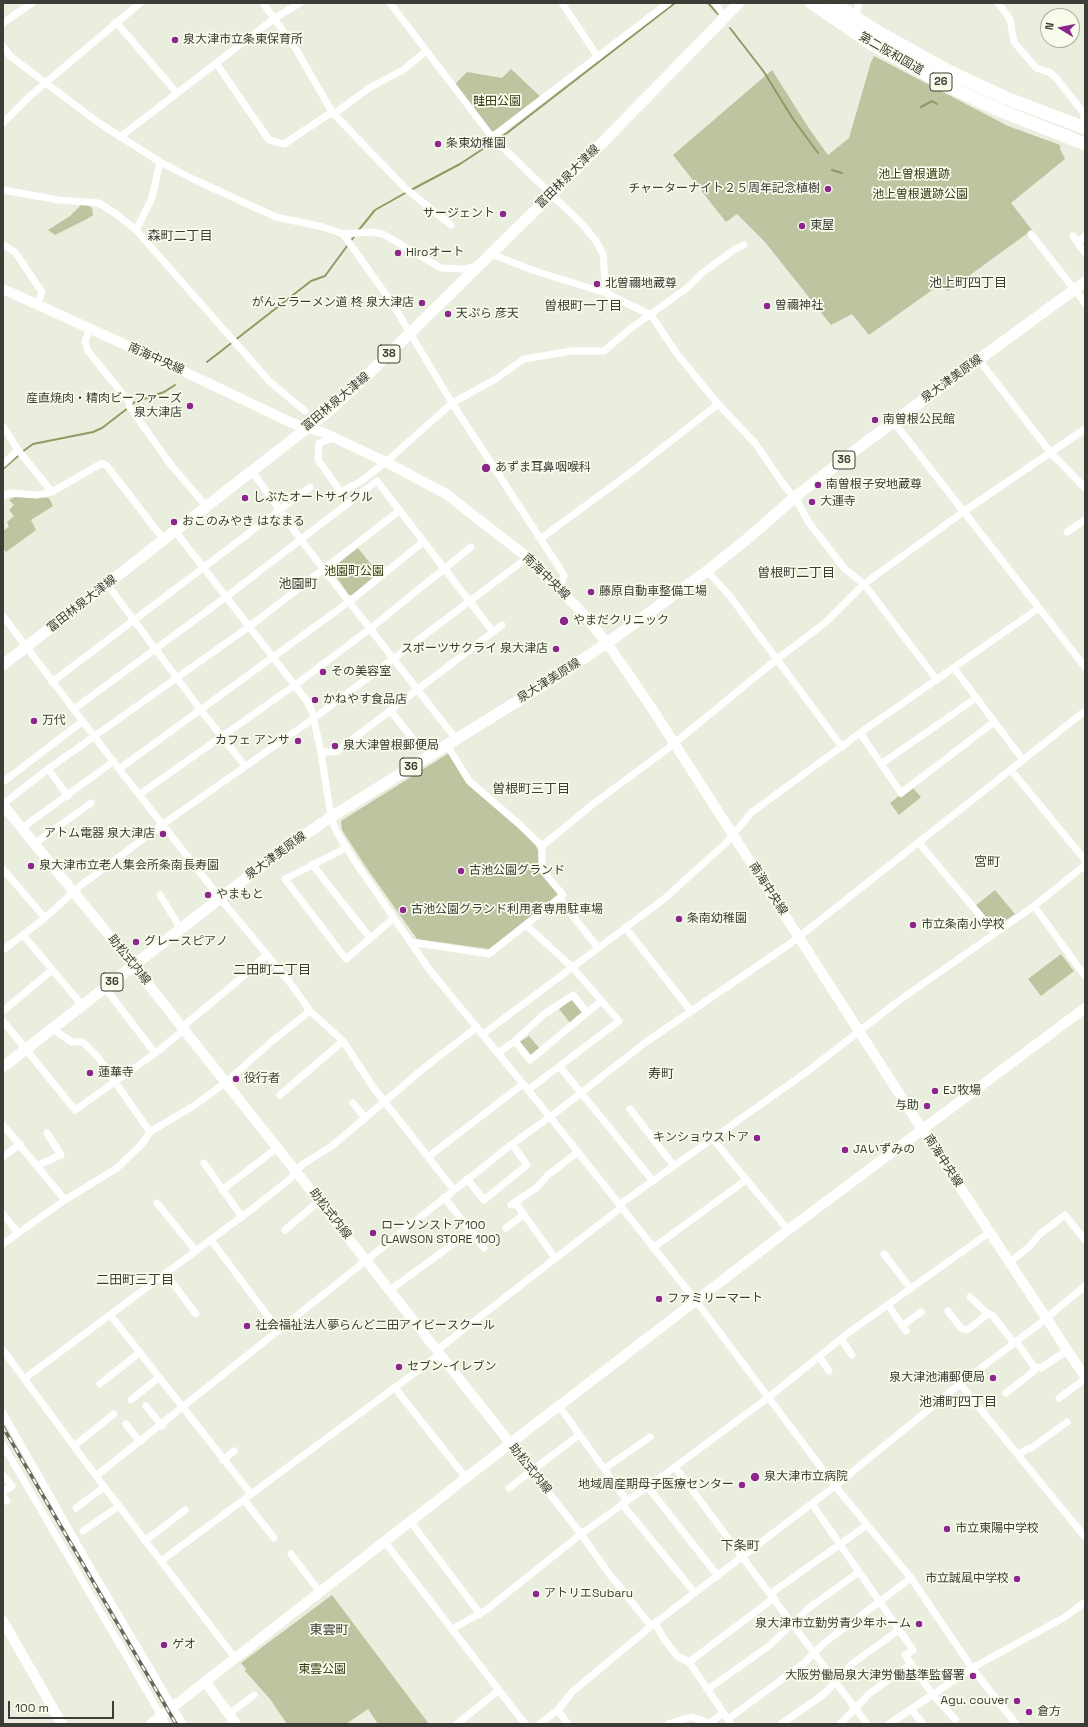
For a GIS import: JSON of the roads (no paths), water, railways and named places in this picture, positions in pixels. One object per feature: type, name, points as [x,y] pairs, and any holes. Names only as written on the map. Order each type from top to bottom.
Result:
[{"type":"highway","name":"第二阪和国道","points":[[812,3],[870,43],[944,84],[999,110],[1082,143]]},
{"type":"highway","name":"第二阪和国道","points":[[832,3],[914,53],[950,72],[1006,98],[1085,127]]},
{"type":"main road","name":"富田林泉大津線","points":[[3,665],[207,507],[356,386],[551,195],[701,44],[725,16],[740,3]]},
{"type":"main road","name":"泉大津美原線","points":[[3,1066],[82,1004],[134,966],[281,850],[607,643],[707,571],[747,539],[796,496],[894,421],[1085,282]]},
{"type":"street","points":[[3,23],[32,3]]},
{"type":"street","points":[[3,123],[30,96],[140,3]]},
{"type":"street","points":[[263,3],[296,49],[333,113],[405,188],[451,225]]},
{"type":"street","points":[[120,137],[176,92],[275,18],[300,3]]},
{"type":"street","points":[[562,3],[598,57]]},
{"type":"street","points":[[492,137],[668,3]]},
{"type":"street","points":[[715,3],[725,16]]},
{"type":"street","points":[[855,17],[859,3]]},
{"type":"street","points":[[998,3],[1010,19],[1014,42],[1036,68],[1051,73],[1058,79],[1083,112],[1085,122]]},
{"type":"street","points":[[394,4],[426,51],[492,137],[583,225],[596,241],[603,254],[606,293]]},
{"type":"street","points":[[116,22],[176,92]]},
{"type":"street","points":[[3,46],[10,56],[120,137],[160,162],[194,180],[276,217],[323,227],[343,234],[383,234],[441,268],[464,269],[479,265]]},
{"type":"street","points":[[216,63],[269,140],[284,144],[369,88],[403,70],[426,51]]},
{"type":"street","points":[[1082,143],[1085,127]]},
{"type":"street","points":[[136,230],[152,198],[160,162]]},
{"type":"street","points":[[3,190],[52,199],[98,203],[136,230],[270,382],[305,411]]},
{"type":"street","points":[[343,234],[392,303],[409,335],[564,575],[560,590]]},
{"type":"street","points":[[1031,234],[1085,303]]},
{"type":"street","points":[[1084,252],[1075,239],[1085,236]]},
{"type":"street","points":[[3,245],[15,252],[42,292],[37,305]]},
{"type":"street","points":[[341,492],[361,481],[386,462],[452,403],[494,380],[524,358],[571,351],[604,351],[630,329],[687,288],[701,274],[735,249],[744,245]]},
{"type":"street","points":[[491,254],[535,271],[606,293],[651,315],[677,354],[718,404],[755,443],[786,488],[796,496],[809,523],[845,568],[864,584],[937,680]]},
{"type":"street","name":"南海中央線","points":[[3,290],[185,372],[292,423],[308,426],[386,462],[446,494],[527,558],[579,609],[607,643],[674,742],[733,836],[861,1031],[923,1130],[1047,1317],[1085,1378]]},
{"type":"street","points":[[90,329],[85,341],[88,351],[129,402],[130,408],[171,464],[207,507]]},
{"type":"street","points":[[979,360],[1051,453],[1085,488]]},
{"type":"street","points":[[540,539],[634,470],[718,404]]},
{"type":"street","points":[[894,421],[963,512],[1039,608],[1082,657],[1085,667]]},
{"type":"street","points":[[3,426],[20,452],[52,492]]},
{"type":"street","points":[[542,846],[593,804],[825,623],[864,584],[963,512],[1085,429]]},
{"type":"street","points":[[333,438],[319,443],[318,460],[349,503]]},
{"type":"street","points":[[3,464],[20,452]]},
{"type":"street","points":[[3,496],[9,493],[36,495],[52,492],[102,463],[107,466],[164,540]]},
{"type":"street","points":[[252,471],[302,540],[417,689],[452,742],[469,781],[542,846],[542,870],[563,895],[489,954],[410,942]]},
{"type":"street","points":[[74,709],[302,540],[377,481],[423,542],[470,600],[493,632]]},
{"type":"street","points":[[52,682],[310,487]]},
{"type":"street","points":[[3,805],[48,769],[250,626],[326,570],[400,511]]},
{"type":"street","points":[[1068,532],[1085,520]]},
{"type":"street","points":[[175,531],[307,701],[312,712],[321,752],[331,817],[336,831],[428,969],[483,1034],[620,1205],[652,1248],[696,1301],[835,1486],[911,1578],[972,1668],[1016,1724]]},
{"type":"street","points":[[119,769],[350,601],[423,542]]},
{"type":"street","points":[[140,794],[295,685],[445,570],[471,547]]},
{"type":"street","points":[[3,950],[45,918],[74,892],[163,824],[313,719],[527,558]]},
{"type":"street","points":[[707,571],[729,595],[842,747]]},
{"type":"street","points":[[107,584],[200,710],[245,766]]},
{"type":"street","points":[[483,1034],[664,899],[733,836],[752,812],[860,733],[1039,608]]},
{"type":"street","points":[[3,616],[119,769],[310,1011],[343,1041],[384,1102],[454,1190]]},
{"type":"street","points":[[321,752],[336,752],[502,625]]},
{"type":"street","points":[[954,668],[1023,760]]},
{"type":"street","points":[[882,764],[976,698]]},
{"type":"street","points":[[390,710],[412,738]]},
{"type":"street","points":[[96,1476],[162,1426],[444,1197],[512,1144],[582,1093],[646,1042],[799,936],[1085,711]]},
{"type":"street","points":[[3,782],[83,720]]},
{"type":"street","points":[[860,733],[901,793],[994,722]]},
{"type":"street","points":[[22,828],[68,796],[114,761]]},
{"type":"street","points":[[48,769],[68,796]]},
{"type":"street","points":[[1011,770],[1085,860]]},
{"type":"street","points":[[34,844],[91,803]]},
{"type":"street","name":"助松式内線","points":[[3,805],[134,966],[532,1470],[581,1534],[606,1571],[653,1625],[677,1656],[689,1662],[730,1722]]},
{"type":"street","points":[[918,843],[995,933]]},
{"type":"street","points":[[346,848],[285,879],[346,959],[394,918]]},
{"type":"street","points":[[312,864],[370,938]]},
{"type":"street","points":[[161,1561],[395,1388],[555,1258],[618,1210],[623,1202],[808,1071],[897,1002],[1034,906],[1085,864]]},
{"type":"street","points":[[4,872],[45,918]]},
{"type":"street","points":[[160,895],[181,929]]},
{"type":"street","points":[[559,898],[598,948]]},
{"type":"street","points":[[1034,906],[1085,976]]},
{"type":"street","points":[[526,924],[573,968],[619,1022],[528,1090]]},
{"type":"street","points":[[625,927],[691,1011]]},
{"type":"street","points":[[23,935],[82,1004]]},
{"type":"street","points":[[3,1021],[75,1110],[117,1082],[155,1053],[183,1029],[186,1022],[246,974],[266,955]]},
{"type":"street","points":[[3,1011],[52,970]]},
{"type":"street","points":[[104,988],[155,1053]]},
{"type":"street","points":[[498,1053],[515,1042],[543,1015],[573,995],[587,1013]]},
{"type":"street","points":[[515,1042],[530,1060],[601,1001]]},
{"type":"street","points":[[151,1724],[163,1720],[173,1706],[510,1443],[788,1230],[1085,1008]]},
{"type":"street","points":[[3,1244],[65,1200],[117,1168],[142,1144],[150,1132],[195,1105],[226,1082],[271,1042],[310,1011]]},
{"type":"street","points":[[24,1379],[111,1316],[242,1217],[289,1180],[303,1164],[332,1146],[364,1118],[477,1027]]},
{"type":"street","points":[[52,1029],[72,1042],[83,1042],[97,1056],[117,1082],[150,1132]]},
{"type":"street","points":[[280,1095],[343,1041]]},
{"type":"street","points":[[560,1067],[653,1181]]},
{"type":"street","points":[[428,1157],[523,1084]]},
{"type":"street","points":[[353,1103],[364,1118]]},
{"type":"street","points":[[630,1109],[674,1166]]},
{"type":"street","points":[[3,1125],[65,1200]]},
{"type":"street","points":[[38,1166],[61,1155],[47,1133]]},
{"type":"street","points":[[712,1138],[788,1230]]},
{"type":"street","points":[[3,1157],[20,1144]]},
{"type":"street","points":[[468,1179],[484,1200],[527,1165],[512,1144]]},
{"type":"street","points":[[222,1190],[277,1148]]},
{"type":"street","points":[[555,1258],[524,1216],[513,1204],[536,1188],[548,1175],[578,1152]]},
{"type":"street","points":[[204,1163],[242,1217]]},
{"type":"street","points":[[652,1248],[746,1180]]},
{"type":"street","points":[[444,1197],[484,1248]]},
{"type":"street","points":[[285,1230],[319,1201]]},
{"type":"street","points":[[156,1203],[196,1251]]},
{"type":"street","points":[[3,1214],[18,1233]]},
{"type":"street","points":[[1010,1262],[1029,1247],[1040,1234],[1065,1215],[1085,1240]]},
{"type":"street","points":[[506,1228],[524,1216]]},
{"type":"street","points":[[390,1290],[471,1230]]},
{"type":"street","points":[[452,1629],[480,1614],[581,1534],[675,1467],[769,1397],[840,1339],[990,1232]]},
{"type":"street","points":[[210,1240],[279,1331]]},
{"type":"street","points":[[884,1254],[910,1289]]},
{"type":"street","points":[[166,1274],[196,1314]]},
{"type":"street","points":[[540,1724],[558,1710],[572,1692],[653,1625],[835,1486],[960,1384],[1085,1286]]},
{"type":"street","points":[[970,1297],[988,1314],[992,1315],[1034,1366],[1041,1368],[1068,1350]]},
{"type":"street","points":[[888,1305],[904,1329],[921,1312]]},
{"type":"street","points":[[948,1311],[961,1328],[967,1330],[988,1314]]},
{"type":"street","points":[[111,1316],[158,1378],[184,1408],[223,1460],[252,1494]]},
{"type":"street","points":[[840,1339],[852,1355]]},
{"type":"street","points":[[3,1350],[104,1487],[235,1658]]},
{"type":"street","points":[[100,1384],[139,1353]]},
{"type":"street","points":[[819,1356],[829,1371]]},
{"type":"street","points":[[1006,1393],[1033,1372],[1034,1366]]},
{"type":"street","points":[[131,1400],[158,1378]]},
{"type":"street","points":[[1059,1398],[1085,1378]]},
{"type":"street","points":[[960,1384],[1085,1537]]},
{"type":"street","points":[[395,1388],[466,1478]]},
{"type":"street","points":[[146,1406],[162,1426]]},
{"type":"street","points":[[559,1406],[604,1469],[625,1502],[695,1593]]},
{"type":"street","points":[[3,1413],[92,1570],[183,1724]]},
{"type":"street","points":[[74,1446],[114,1414]]},
{"type":"street","points":[[1018,1455],[1027,1448],[1030,1449],[1067,1422]]},
{"type":"street","points":[[126,1424],[140,1442]]},
{"type":"street","points":[[509,1488],[579,1435]]},
{"type":"street","points":[[604,1469],[650,1437]]},
{"type":"street","points":[[3,1445],[163,1720]]},
{"type":"street","points":[[223,1460],[234,1451]]},
{"type":"street","points":[[675,1467],[867,1724]]},
{"type":"street","points":[[3,1475],[12,1486],[3,1492]]},
{"type":"street","points":[[647,1486],[718,1576]]},
{"type":"street","points":[[76,1508],[104,1487]]},
{"type":"street","points":[[244,1500],[274,1538]]},
{"type":"street","points":[[812,1504],[880,1601],[912,1650],[905,1656],[932,1694],[955,1719]]},
{"type":"street","points":[[84,1531],[119,1506]]},
{"type":"street","points":[[145,1541],[185,1510]]},
{"type":"street","points":[[410,1521],[480,1614]]},
{"type":"street","points":[[689,1662],[772,1596],[867,1525]]},
{"type":"street","points":[[384,1541],[525,1724]]},
{"type":"street","points":[[291,1554],[320,1592]]},
{"type":"street","points":[[708,1689],[769,1646],[793,1625],[810,1607],[859,1572]]},
{"type":"street","points":[[730,1722],[804,1663],[814,1652],[911,1578]]},
{"type":"street","points":[[889,1724],[972,1668],[1065,1617],[1085,1602]]},
{"type":"street","points":[[3,1620],[62,1724]]},
{"type":"street","points":[[781,1724],[810,1705],[853,1663],[899,1630]]},
{"type":"street","points":[[840,1724],[870,1693],[911,1664]]},
{"type":"street","points":[[205,1681],[236,1724]]},
{"type":"street","points":[[457,1724],[499,1690]]},
{"type":"street","points":[[229,1714],[254,1696]]},
{"type":"street","points":[[911,1709],[923,1724]]},
{"type":"street","points":[[558,1710],[568,1724]]},
{"type":"street","points":[[668,1724],[691,1717],[710,1723],[723,1713]]},
{"type":"waterway","points":[[411,190],[460,164],[507,133],[675,3]]},
{"type":"waterway","points":[[708,3],[718,14]]},
{"type":"waterway","points":[[730,28],[764,72],[793,119],[818,153]]},
{"type":"waterway","points":[[921,107],[932,101],[937,104]]},
{"type":"waterway","points":[[832,170],[842,173]]},
{"type":"waterway","points":[[358,231],[375,210],[407,192]]},
{"type":"waterway","points":[[350,242],[354,237]]},
{"type":"waterway","points":[[207,362],[311,281],[325,276],[347,246]]},
{"type":"waterway","points":[[131,405],[135,402],[164,392],[175,385]]},
{"type":"waterway","points":[[22,452],[33,444],[93,432],[102,428],[128,408]]},
{"type":"waterway","points":[[3,469],[19,455]]},
{"type":"railway","points":[[3,1427],[176,1724]]},
{"type":"place","name":"泉大津市立条東保育所","points":[[175,40]]},
{"type":"place","name":"条東幼稚園","points":[[438,144]]},
{"type":"place","name":"チャーターナイト２５周年記念植樹","points":[[828,189]]},
{"type":"place","name":"サージェント","points":[[503,214]]},
{"type":"place","name":"東屋","points":[[802,226]]},
{"type":"place","name":"Hiroオート","points":[[398,253]]},
{"type":"place","name":"北曽禰地蔵尊","points":[[597,284]]},
{"type":"place","name":"がんこラーメン道 柊 泉大津店","points":[[422,303]]},
{"type":"place","name":"曽禰神社","points":[[767,306]]},
{"type":"place","name":"天ぷら 彦天","points":[[448,314]]},
{"type":"place","name":"産直焼肉・精肉ビーファーズ 泉大津店","points":[[190,406]]},
{"type":"place","name":"南曽根公民館","points":[[875,420]]},
{"type":"place","name":"あずま耳鼻咽喉科","points":[[486,468]]},
{"type":"place","name":"南曽根子安地蔵尊","points":[[818,485]]},
{"type":"place","name":"しぶたオートサイクル","points":[[245,498]]},
{"type":"place","name":"大運寺","points":[[812,502]]},
{"type":"place","name":"おこのみやき はなまる","points":[[174,522]]},
{"type":"place","name":"藤原自動車整備工場","points":[[591,592]]},
{"type":"place","name":"やまだクリニック","points":[[564,621]]},
{"type":"place","name":"スポーツサクライ 泉大津店","points":[[556,649]]},
{"type":"place","name":"その美容室","points":[[323,672]]},
{"type":"place","name":"かねやす食品店","points":[[315,700]]},
{"type":"place","name":"万代","points":[[34,721]]},
{"type":"place","name":"カフェ アンサ","points":[[298,741]]},
{"type":"place","name":"泉大津曽根郵便局","points":[[335,746]]},
{"type":"place","name":"アトム電器 泉大津店","points":[[163,834]]},
{"type":"place","name":"泉大津市立老人集会所条南長寿園","points":[[31,866]]},
{"type":"place","name":"古池公園グランド","points":[[461,871]]},
{"type":"place","name":"やまもと","points":[[208,895]]},
{"type":"place","name":"古池公園グランド利用者専用駐車場","points":[[403,910]]},
{"type":"place","name":"条南幼稚園","points":[[679,919]]},
{"type":"place","name":"市立条南小学校","points":[[913,925]]},
{"type":"place","name":"グレースピアノ","points":[[136,942]]},
{"type":"place","name":"蓮華寺","points":[[90,1073]]},
{"type":"place","name":"役行者","points":[[236,1079]]},
{"type":"place","name":"EJ牧場","points":[[935,1091]]},
{"type":"place","name":"与助","points":[[927,1106]]},
{"type":"place","name":"キンショウストア","points":[[757,1138]]},
{"type":"place","name":"JAいずみの","points":[[845,1150]]},
{"type":"place","name":"ローソンストア100 (LAWSON STORE 100)","points":[[373,1233]]},
{"type":"place","name":"ファミリーマート","points":[[659,1299]]},
{"type":"place","name":"社会福祉法人夢らんど二田アイビースクール","points":[[247,1326]]},
{"type":"place","name":"セブン-イレブン","points":[[399,1367]]},
{"type":"place","name":"泉大津池浦郵便局","points":[[993,1378]]},
{"type":"place","name":"泉大津市立病院","points":[[755,1477]]},
{"type":"place","name":"地域周産期母子医療センター","points":[[742,1485]]},
{"type":"place","name":"市立東陽中学校","points":[[947,1529]]},
{"type":"place","name":"市立誠風中学校","points":[[1017,1579]]},
{"type":"place","name":"アトリエSubaru","points":[[536,1594]]},
{"type":"place","name":"泉大津市立勤労青少年ホーム","points":[[919,1624]]},
{"type":"place","name":"ゲオ","points":[[164,1645]]},
{"type":"place","name":"大阪労働局泉大津労働基準監督署","points":[[973,1676]]},
{"type":"place","name":"Agu. couver","points":[[1017,1701]]},
{"type":"place","name":"倉方","points":[[1029,1712]]},
{"type":"district","name":"森町二丁目","points":[[180,236]]},
{"type":"district","name":"池上町四丁目","points":[[968,283]]},
{"type":"district","name":"曽根町一丁目","points":[[583,306]]},
{"type":"district","name":"曽根町二丁目","points":[[796,573]]},
{"type":"district","name":"池園町","points":[[298,584]]},
{"type":"district","name":"曽根町三丁目","points":[[531,789]]},
{"type":"district","name":"宮町","points":[[987,862]]},
{"type":"district","name":"二田町二丁目","points":[[272,970]]},
{"type":"district","name":"寿町","points":[[661,1074]]},
{"type":"district","name":"二田町三丁目","points":[[135,1280]]},
{"type":"district","name":"池浦町四丁目","points":[[958,1402]]},
{"type":"district","name":"下条町","points":[[740,1546]]},
{"type":"district","name":"東雲町","points":[[329,1630]]},
{"type":"park label","name":"畦田公園","points":[[497,102]]},
{"type":"park label","name":"池上曽根遺跡","points":[[914,175]]},
{"type":"park label","name":"池上曽根遺跡公園","points":[[920,195]]},
{"type":"park label","name":"池園町公園","points":[[354,572]]},
{"type":"park label","name":"東雲公園","points":[[322,1670]]}]
